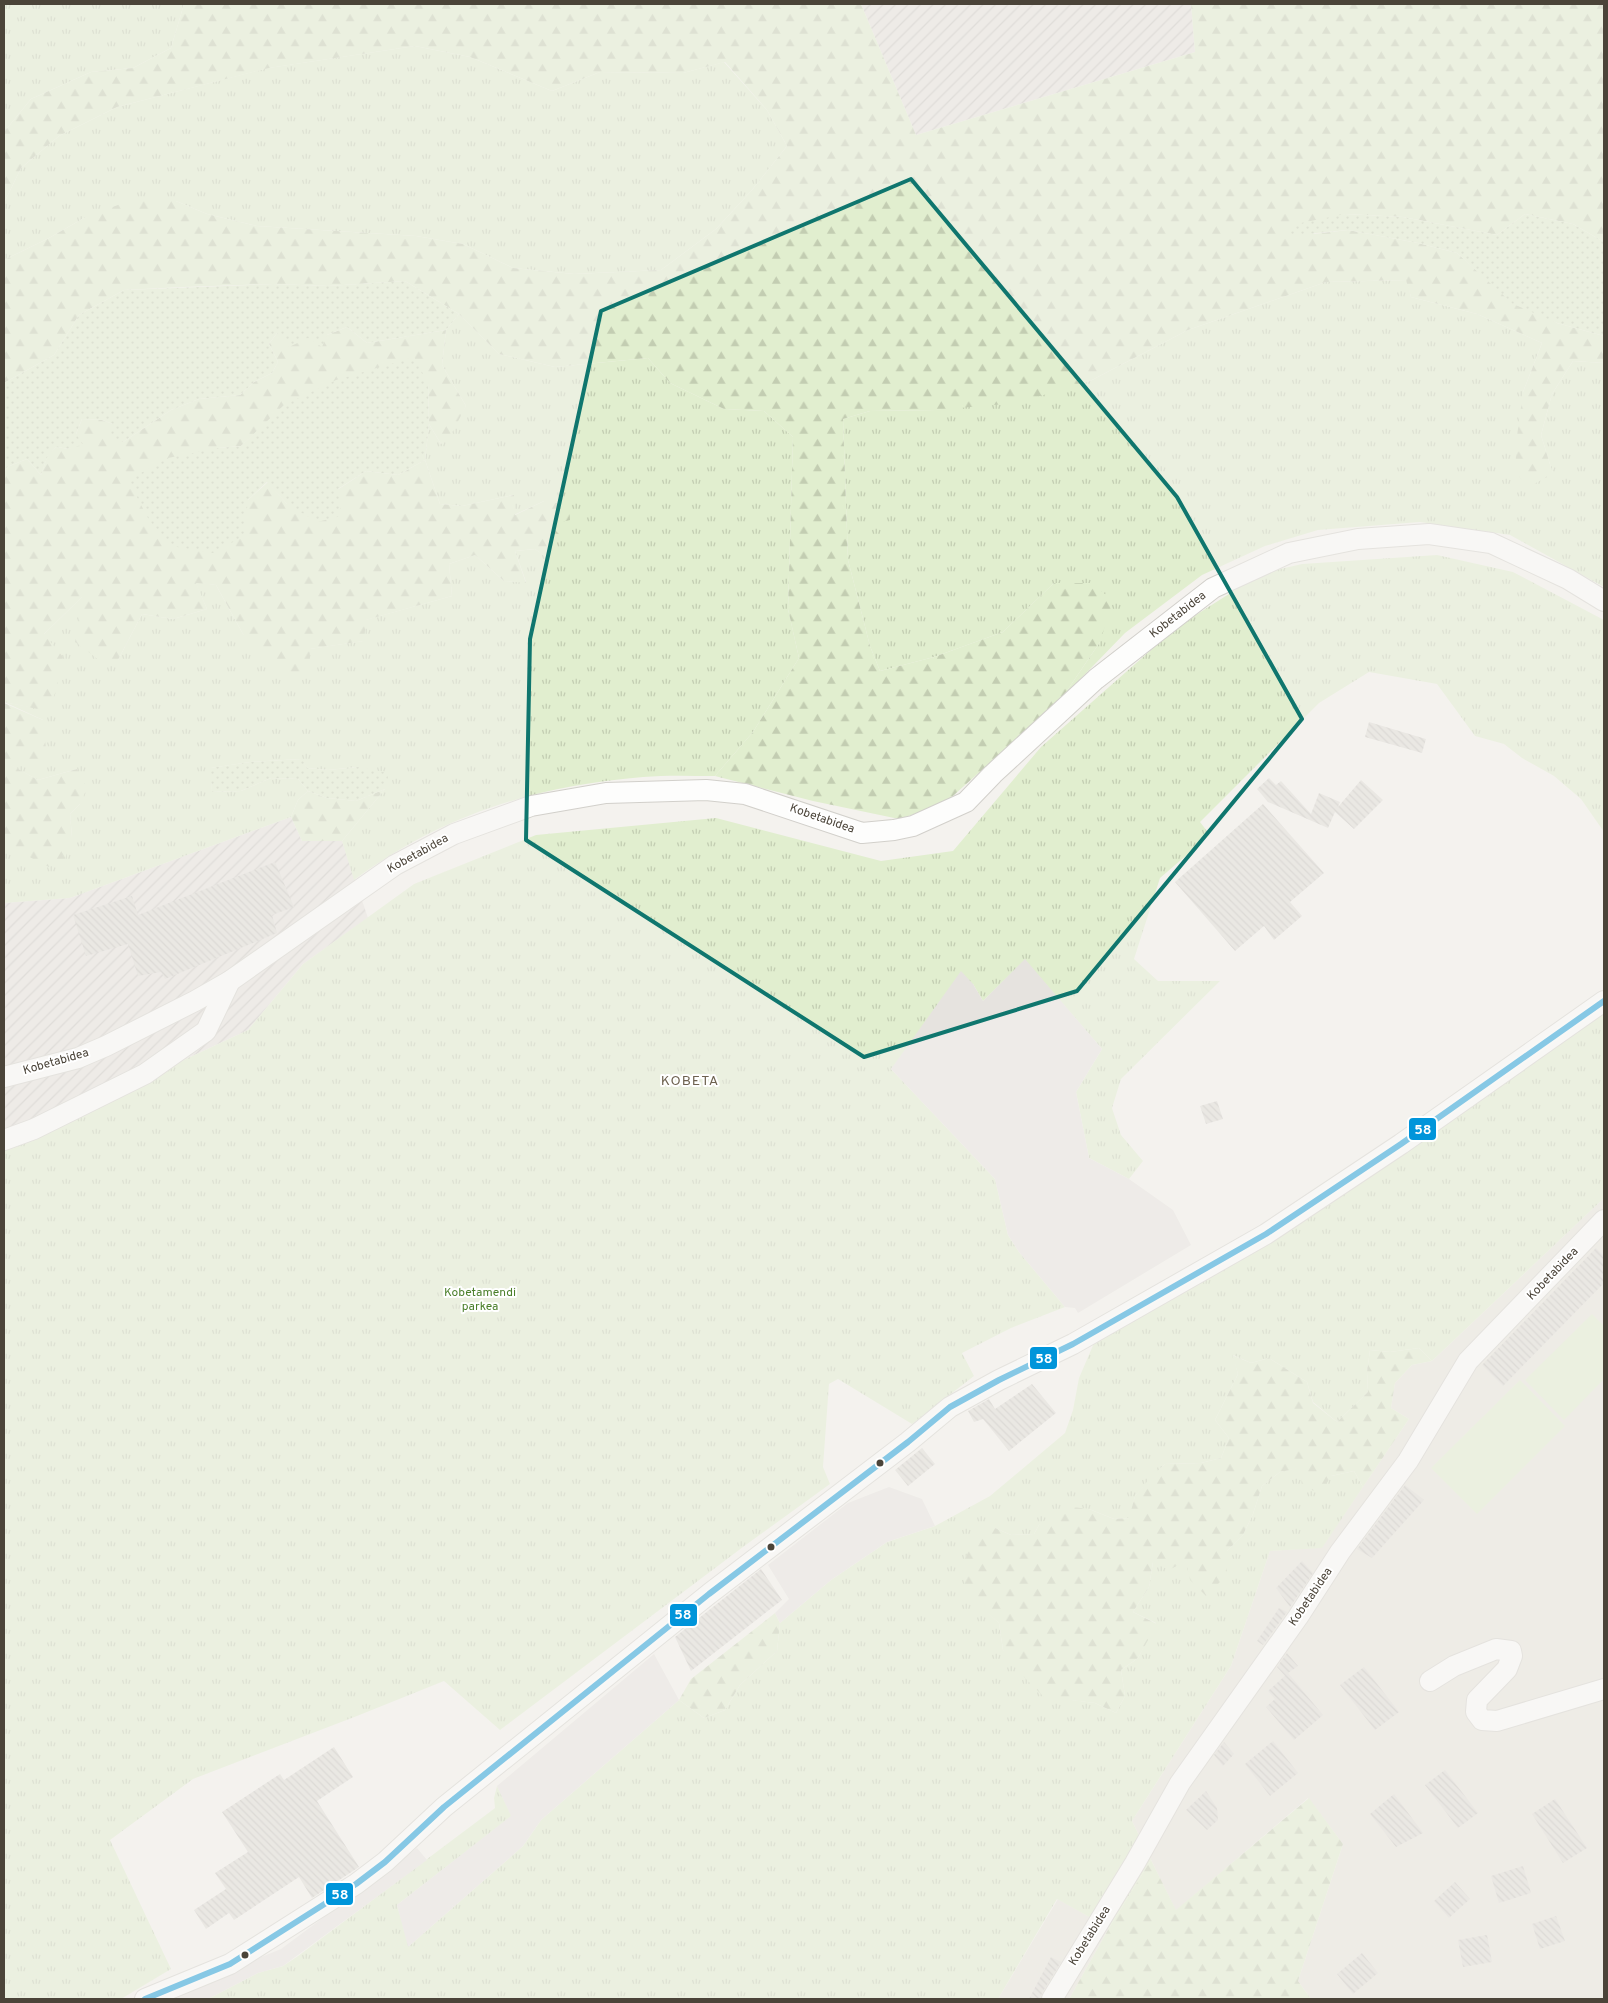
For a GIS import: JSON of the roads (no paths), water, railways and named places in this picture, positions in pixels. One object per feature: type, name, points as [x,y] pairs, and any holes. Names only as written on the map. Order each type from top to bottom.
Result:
[{"type":"street","name":"Kobetabidea","points":[[4,1077],[78,1058],[195,1001],[230,981],[395,865],[454,834],[531,806],[606,793],[706,790],[745,794],[862,833],[913,826],[966,802],[993,774],[1096,678],[1213,588],[1289,553],[1358,539],[1429,534],[1492,542],[1568,579],[1604,601]]},
{"type":"street","points":[[4,1140],[34,1129],[145,1074],[206,1032],[230,981]]},
{"type":"street","points":[[145,1999],[230,1964],[356,1884],[385,1862],[459,1794],[709,1594],[908,1442],[950,1407],[999,1380],[1073,1344],[1266,1234],[1401,1144],[1604,1001]]},
{"type":"street","name":"Kobetabidea","points":[[1052,1999],[1135,1863],[1180,1782],[1298,1617],[1340,1552],[1408,1461],[1468,1361],[1604,1220]]},
{"type":"street","points":[[1430,1681],[1454,1666],[1496,1649],[1511,1651],[1512,1656],[1507,1669],[1477,1700],[1476,1712],[1482,1720],[1497,1721],[1604,1689]]},
{"type":"district","name":"KOBETA","points":[[690,1081]]},
{"type":"park label","name":"Kobetamendi parkea","points":[[480,1300]]}]
